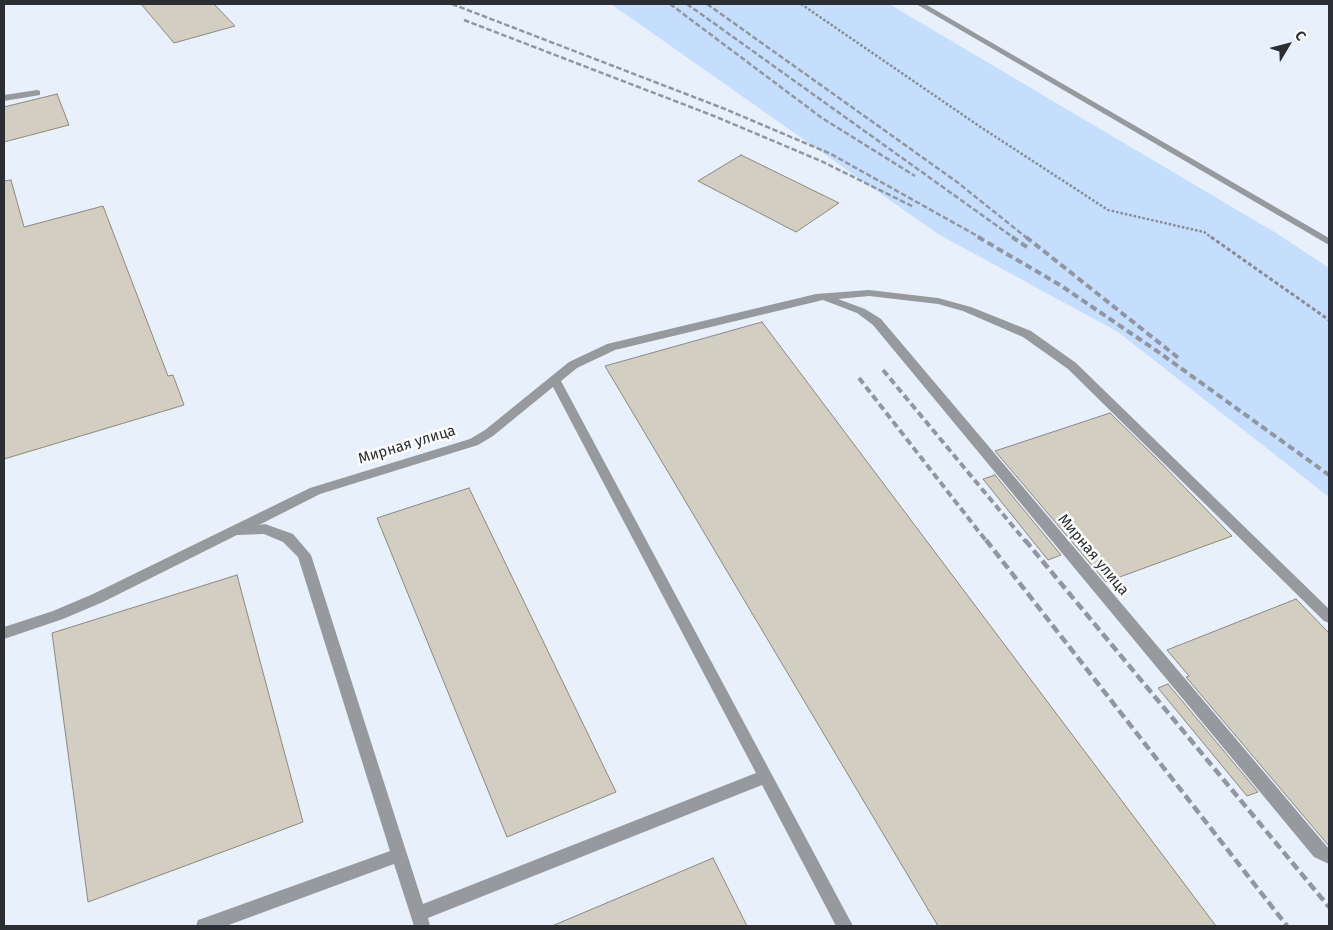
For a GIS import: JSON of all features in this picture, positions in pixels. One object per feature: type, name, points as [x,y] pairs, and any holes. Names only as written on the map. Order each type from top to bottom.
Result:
[{"type":"lane","points":[[920,4],[1239,187],[1329,242]]},
{"type":"lane","points":[[4,98],[38,93]]},
{"type":"lane","name":"Мирная улица","points":[[4,633],[58,615],[98,598],[315,491],[474,442],[489,433],[573,365],[611,347],[816,297],[869,293],[920,298],[967,309],[1027,334],[1072,366],[1329,617]]},
{"type":"lane","name":"Мирная улица","points":[[816,297],[838,301],[854,307],[878,322],[1314,844],[1329,857]]},
{"type":"lane","points":[[555,380],[845,926]]},
{"type":"lane","points":[[230,533],[264,529],[288,538],[304,555],[420,920],[766,776]]},
{"type":"lane","points":[[204,926],[399,855]]},
{"type":"path","points":[[801,4],[978,126],[1108,210],[1204,232],[1329,320]]},
{"type":"shaded area","points":[[611,4],[889,4],[1276,233],[1329,268],[1329,497],[1118,332],[938,234]]},
{"type":"building","points":[[141,4],[214,4],[235,26],[174,43]]},
{"type":"building","points":[[57,94],[69,125],[4,142],[4,107]]},
{"type":"building","points":[[741,155],[839,203],[796,232],[698,181]]},
{"type":"building","points":[[11,180],[24,227],[103,206],[168,376],[173,375],[184,405],[4,459],[4,181]]},
{"type":"building","points":[[762,322],[1216,926],[938,926],[605,366]]},
{"type":"building","points":[[1110,413],[1232,536],[1106,582],[995,451]]},
{"type":"building","points":[[995,475],[1061,555],[1048,560],[983,479]]},
{"type":"building","points":[[469,488],[616,792],[507,837],[377,518]]},
{"type":"building","points":[[237,575],[303,822],[88,902],[52,633]]},
{"type":"building","points":[[1296,599],[1329,633],[1329,846],[1186,677],[1189,676],[1167,650]]},
{"type":"building","points":[[1168,684],[1258,792],[1247,796],[1158,688]]},
{"type":"building","points":[[713,858],[747,926],[552,926]]},
{"type":"railway","points":[[452,4],[725,109],[831,154],[981,238]]},
{"type":"railway","points":[[670,4],[822,118],[915,176]]},
{"type":"railway","points":[[687,4],[1014,238]]},
{"type":"railway","points":[[707,4],[957,182],[1027,238]]},
{"type":"railway","points":[[464,20],[714,116],[821,161],[914,207]]},
{"type":"railway","points":[[978,237],[1060,285],[1157,351],[1329,475]]},
{"type":"railway","points":[[1012,237],[1027,247]]},
{"type":"railway","points":[[1026,237],[1181,360]]},
{"type":"railway","points":[[883,370],[1026,542]]},
{"type":"railway","points":[[859,378],[987,542]]},
{"type":"railway","points":[[986,540],[1287,926]]},
{"type":"railway","points":[[1025,540],[1329,907]]}]
